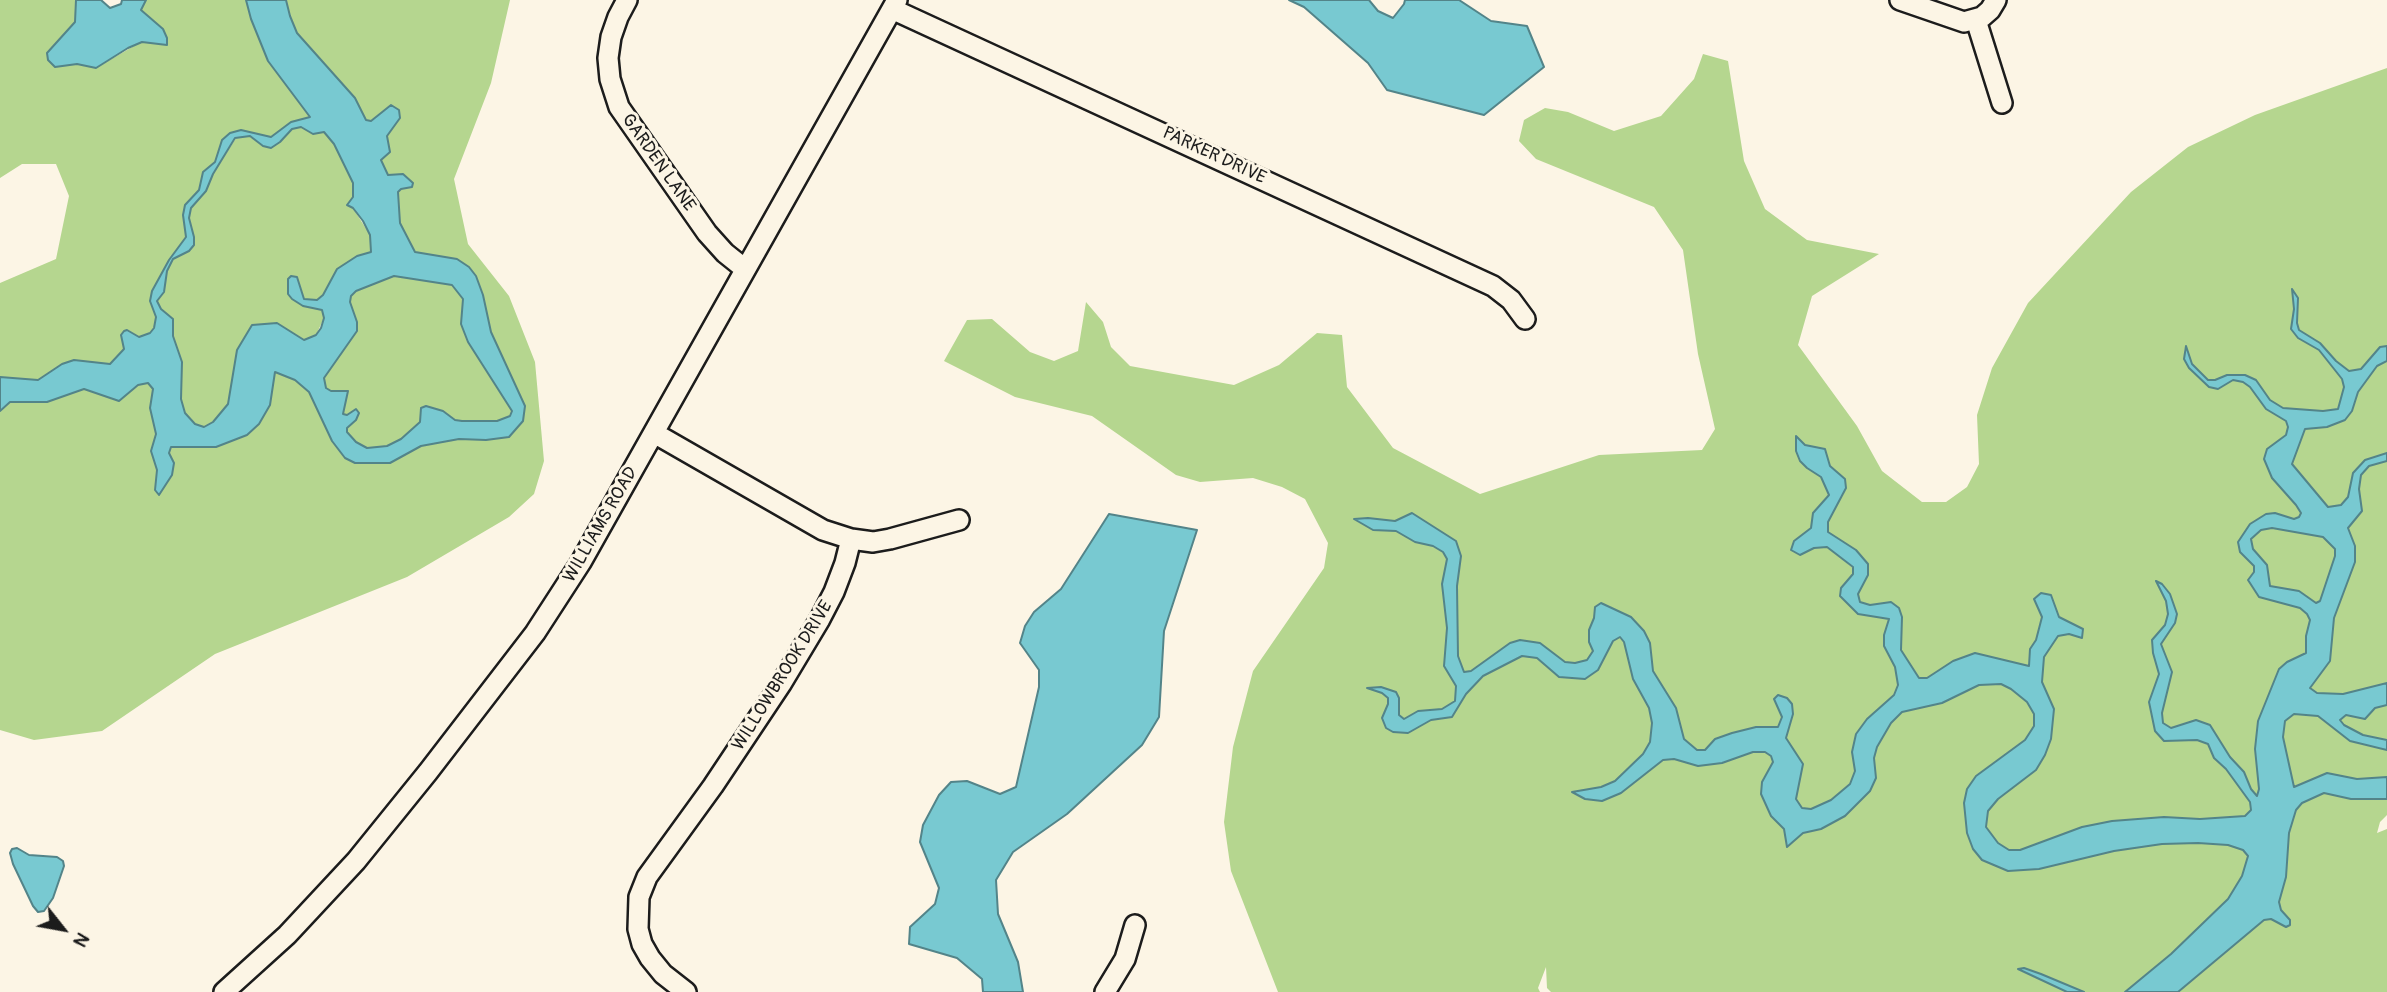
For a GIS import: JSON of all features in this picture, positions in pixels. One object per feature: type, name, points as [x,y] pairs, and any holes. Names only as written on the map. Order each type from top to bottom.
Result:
[{"type":"street","name":"GARDEN LANE","points":[[627,0],[611,37],[608,58],[610,79],[619,107],[707,233],[725,253],[745,269]]},
{"type":"street","points":[[1900,0],[1964,22],[1976,20],[1990,10],[1996,0]]},
{"type":"street","name":"WILLIAMS ROAD","points":[[225,992],[287,935],[356,861],[515,661],[581,562],[895,4]]},
{"type":"street","name":"PARKER DRIVE","points":[[895,4],[1493,286],[1511,300],[1525,319]]},
{"type":"street","points":[[1976,20],[2002,103]]},
{"type":"street","points":[[654,433],[822,530],[851,539],[873,542],[959,520]]},
{"type":"street","name":"WILLOWBROOK DRIVE","points":[[686,992],[663,974],[642,944],[638,929],[639,897],[647,877],[713,786],[781,684],[820,619],[834,592],[851,539]]},
{"type":"street","points":[[1105,992],[1125,959],[1135,925]]},
{"type":"green space","points":[[0,0],[76,0],[76,22],[47,53],[55,67],[77,64],[96,68],[163,29],[141,10],[146,0],[246,0],[268,61],[310,117],[291,122],[271,137],[240,130],[230,133],[222,140],[215,162],[203,173],[199,190],[185,205],[183,216],[186,237],[169,260],[150,301],[156,317],[150,334],[139,337],[128,330],[121,336],[124,349],[110,364],[74,360],[62,364],[38,380],[0,377],[0,283],[56,259],[69,196],[56,164],[22,164],[0,178]]},
{"type":"green space","points":[[286,0],[510,0],[491,83],[454,179],[468,244],[509,296],[535,362],[544,461],[534,494],[509,517],[407,577],[215,654],[102,731],[34,740],[0,730],[0,411],[10,402],[47,402],[84,389],[119,401],[138,385],[148,383],[153,389],[150,408],[156,434],[151,451],[157,470],[155,490],[174,463],[169,453],[171,447],[216,447],[270,405],[274,372],[295,380],[309,392],[332,441],[390,463],[421,446],[459,439],[486,440],[525,406],[491,332],[483,295],[457,259],[415,252],[400,223],[398,192],[412,187],[388,176],[381,160],[387,136],[400,118],[391,105],[371,121],[366,120],[355,98],[297,33]]},
{"type":"green space","points":[[1703,54],[1728,61],[1744,161],[1765,209],[1807,240],[1879,254],[1812,296],[1798,345],[1857,426],[1882,471],[1922,502],[1946,502],[1967,487],[1979,464],[1977,415],[1992,368],[2028,303],[2131,192],[2188,147],[2255,115],[2387,68],[2387,346],[2380,348],[2361,369],[2349,371],[2320,343],[2299,330],[2298,298],[2291,329],[2298,338],[2319,350],[2342,379],[2344,387],[2338,409],[2323,411],[2283,408],[2270,400],[2256,380],[2227,375],[2208,380],[2192,364],[2185,348],[2184,359],[2189,368],[2209,387],[2218,389],[2233,380],[2243,382],[2266,409],[2286,421],[2287,435],[2267,449],[2272,478],[2301,513],[2294,519],[2275,513],[2266,514],[2240,552],[2254,566],[2259,597],[2300,608],[2310,619],[2306,653],[2287,662],[2257,796],[2244,772],[2230,757],[2210,725],[2196,720],[2170,728],[2163,723],[2162,713],[2172,672],[2161,644],[2175,623],[2177,614],[2157,582],[2166,601],[2168,614],[2165,625],[2152,640],[2159,674],[2150,702],[2164,740],[2197,740],[2208,744],[2214,758],[2226,769],[2250,802],[2251,810],[2245,816],[2112,821],[2082,827],[2020,850],[2009,850],[1998,843],[1986,827],[1988,811],[2054,709],[2042,682],[2044,657],[2058,636],[2069,634],[2051,595],[2036,640],[2030,649],[2029,666],[1975,653],[1953,661],[1927,678],[1919,678],[1901,650],[1902,617],[1890,602],[1870,605],[1860,602],[1858,594],[1868,575],[1856,550],[1828,532],[1828,522],[1846,489],[1845,479],[1830,466],[1825,449],[1805,445],[1807,468],[1821,477],[1829,495],[1813,512],[1811,528],[1794,541],[1800,555],[1814,548],[1827,547],[1853,568],[1853,574],[1841,588],[1858,614],[1889,619],[1884,646],[1895,667],[1898,685],[1894,695],[1867,719],[1852,752],[1855,771],[1850,784],[1831,800],[1811,809],[1802,808],[1796,798],[1803,764],[1786,738],[1793,713],[1782,717],[1778,728],[1756,727],[1715,739],[1705,750],[1697,750],[1684,739],[1676,708],[1653,671],[1650,643],[1595,607],[1589,630],[1589,642],[1593,651],[1587,661],[1565,662],[1540,643],[1510,643],[1471,671],[1464,672],[1458,657],[1457,586],[1461,556],[1395,521],[1368,518],[1355,520],[1373,530],[1396,531],[1415,542],[1433,546],[1443,552],[1447,559],[1442,584],[1447,628],[1444,666],[1457,686],[1455,701],[1442,709],[1418,711],[1405,720],[1399,715],[1399,698],[1370,689],[1388,698],[1383,719],[1408,733],[1431,720],[1452,717],[1466,694],[1484,676],[1522,656],[1537,658],[1559,677],[1598,670],[1613,641],[1619,637],[1624,642],[1633,679],[1649,708],[1652,723],[1650,742],[1643,754],[1615,781],[1601,787],[1573,792],[1621,793],[1663,760],[1674,759],[1698,766],[1722,763],[1753,752],[1765,752],[1771,756],[1773,762],[1762,782],[1771,816],[1784,829],[1787,846],[1803,833],[1821,829],[1876,777],[1874,758],[1877,747],[1891,723],[1902,712],[1942,703],[1979,685],[2001,684],[2027,702],[2034,714],[2034,726],[2025,740],[1976,776],[1967,833],[2039,869],[2114,851],[2162,844],[2228,845],[2244,850],[2248,856],[2242,876],[2228,899],[2171,954],[2125,992],[2084,992],[2041,974],[2019,970],[2067,992],[1551,992],[1547,988],[1546,967],[1538,988],[1540,992],[1278,992],[1231,871],[1224,822],[1233,747],[1253,671],[1324,568],[1328,543],[1305,499],[1282,487],[1253,478],[1200,482],[1176,475],[1092,416],[1015,397],[944,361],[967,320],[992,319],[1030,352],[1054,361],[1078,351],[1086,302],[1103,322],[1111,347],[1130,366],[1234,385],[1279,365],[1317,333],[1342,335],[1347,387],[1393,448],[1480,494],[1599,455],[1702,450],[1715,429],[1698,354],[1683,250],[1654,207],[1536,159],[1519,141],[1524,120],[1545,108],[1568,112],[1614,131],[1661,116],[1694,79]]},
{"type":"green space","points":[[301,127],[324,132],[334,144],[353,183],[353,208],[370,235],[371,252],[357,256],[337,269],[323,295],[317,300],[304,299],[303,306],[322,310],[324,318],[316,335],[304,340],[277,323],[237,350],[228,404],[213,422],[204,427],[195,424],[185,413],[181,399],[182,362],[173,336],[173,320],[156,301],[164,292],[167,271],[173,259],[189,251],[194,237],[189,218],[191,208],[206,191],[213,174],[236,138],[250,136],[262,146],[280,142],[292,129]]},
{"type":"green space","points":[[394,276],[452,285],[463,299],[461,324],[468,342],[512,411],[510,416],[497,421],[462,421],[455,420],[443,411],[421,408],[420,422],[401,439],[387,446],[367,448],[356,442],[347,432],[347,427],[356,420],[342,414],[331,391],[326,388],[324,378],[357,331],[357,322],[349,302],[351,296],[356,291]]},
{"type":"green space","points":[[2387,361],[2387,453],[2365,460],[2353,473],[2349,497],[2341,505],[2327,507],[2292,464],[2305,429],[2327,427],[2352,411],[2358,392],[2377,366]]},
{"type":"green space","points":[[2387,461],[2387,683],[2343,694],[2317,693],[2310,688],[2330,661],[2334,618],[2355,562],[2355,546],[2348,528],[2362,511],[2359,489],[2361,475],[2369,466]]},
{"type":"green space","points":[[2272,528],[2323,537],[2335,549],[2320,601],[2316,603],[2299,591],[2270,586],[2267,565],[2253,549],[2251,539],[2261,530]]},
{"type":"green space","points":[[2387,705],[2387,740],[2363,735],[2340,720],[2346,715],[2365,719],[2375,708]]},
{"type":"green space","points":[[2294,714],[2318,716],[2350,741],[2387,750],[2387,777],[2357,779],[2327,773],[2294,788],[2283,736],[2285,720]]},
{"type":"green space","points":[[2324,793],[2351,799],[2387,799],[2387,815],[2380,822],[2377,833],[2387,829],[2387,992],[2178,992],[2264,920],[2271,919],[2286,927],[2290,920],[2281,910],[2279,902],[2286,877],[2289,833],[2296,810],[2302,803]]},
{"type":"water","points":[[76,0],[101,0],[110,8],[121,4],[122,0],[146,0],[141,10],[163,29],[167,45],[142,42],[96,68],[77,64],[55,67],[48,60],[47,53],[75,22]]},
{"type":"water","points":[[246,0],[286,0],[297,33],[355,98],[366,120],[371,121],[391,105],[399,110],[400,118],[387,136],[390,152],[381,160],[388,175],[403,174],[413,183],[412,187],[398,192],[400,223],[415,252],[457,259],[476,276],[491,332],[525,406],[523,421],[509,437],[459,439],[421,446],[390,463],[355,463],[345,458],[332,441],[309,392],[295,380],[275,372],[270,405],[259,424],[247,435],[216,447],[171,447],[169,453],[174,463],[172,475],[159,495],[155,490],[157,470],[151,451],[156,434],[150,408],[153,389],[148,383],[138,385],[119,401],[84,389],[47,402],[10,402],[0,411],[0,377],[38,380],[62,364],[74,360],[110,364],[124,349],[121,335],[124,331],[139,337],[150,333],[156,317],[150,301],[152,291],[169,260],[186,237],[183,215],[185,205],[199,190],[203,172],[215,162],[222,140],[230,133],[241,130],[271,137],[291,122],[310,117],[268,61]],"holes":[[[301,127],[313,134],[324,132],[334,144],[353,183],[353,197],[347,205],[353,208],[363,221],[370,235],[371,252],[357,256],[337,269],[323,295],[317,300],[304,299],[297,277],[291,276],[288,279],[288,294],[303,306],[322,310],[324,318],[321,328],[316,335],[304,340],[277,323],[252,325],[237,350],[228,404],[213,422],[204,427],[195,424],[185,413],[181,399],[182,362],[173,336],[173,319],[161,309],[157,301],[164,292],[167,271],[173,259],[189,251],[194,245],[189,218],[191,208],[206,191],[235,138],[250,136],[263,146],[271,148],[292,129]],[[394,276],[452,285],[463,299],[461,324],[468,342],[512,411],[510,416],[497,421],[462,421],[426,406],[421,408],[420,422],[401,439],[387,446],[367,448],[356,442],[347,432],[347,428],[359,413],[356,409],[347,415],[343,414],[348,391],[331,391],[326,388],[324,378],[357,331],[351,296],[356,291]]]},
{"type":"water","points":[[1289,0],[1369,0],[1378,11],[1393,18],[1405,0],[1459,0],[1491,21],[1527,26],[1544,67],[1484,115],[1387,90],[1368,63],[1304,7]]},
{"type":"water","points":[[2292,289],[2298,298],[2299,330],[2320,343],[2349,371],[2361,369],[2380,347],[2387,346],[2387,361],[2377,366],[2358,392],[2352,411],[2345,420],[2327,427],[2305,429],[2292,464],[2328,507],[2341,505],[2348,497],[2353,473],[2365,460],[2387,453],[2387,461],[2369,466],[2361,475],[2359,489],[2362,511],[2348,528],[2355,546],[2355,562],[2334,618],[2330,661],[2310,688],[2317,693],[2343,694],[2387,683],[2387,705],[2375,708],[2365,719],[2346,715],[2340,720],[2363,735],[2387,740],[2387,750],[2350,741],[2318,716],[2294,714],[2285,721],[2283,737],[2294,787],[2327,773],[2357,779],[2387,777],[2387,799],[2351,799],[2324,793],[2302,803],[2296,810],[2289,833],[2286,877],[2279,902],[2281,910],[2290,920],[2290,925],[2286,927],[2271,919],[2264,920],[2178,992],[2125,992],[2171,954],[2228,899],[2242,876],[2248,856],[2243,850],[2228,845],[2198,843],[2162,844],[2114,851],[2039,869],[2008,871],[1982,860],[1973,849],[1967,833],[1964,803],[1967,789],[1976,776],[2025,740],[2034,726],[2034,714],[2027,702],[2001,684],[1979,685],[1942,703],[1902,712],[1891,723],[1877,747],[1874,758],[1876,778],[1870,791],[1845,816],[1821,829],[1803,833],[1787,847],[1784,829],[1771,816],[1761,794],[1762,782],[1773,762],[1771,756],[1765,752],[1753,752],[1722,763],[1698,766],[1674,759],[1663,760],[1621,793],[1602,801],[1585,799],[1572,792],[1601,787],[1615,781],[1643,754],[1650,742],[1652,723],[1649,708],[1633,679],[1624,642],[1620,637],[1613,641],[1598,670],[1585,679],[1559,677],[1537,658],[1522,656],[1483,676],[1466,694],[1452,717],[1431,720],[1408,733],[1393,732],[1386,728],[1382,718],[1388,698],[1367,688],[1381,687],[1396,692],[1399,698],[1399,715],[1404,719],[1418,711],[1442,709],[1455,701],[1456,686],[1444,666],[1447,628],[1442,584],[1447,559],[1443,552],[1433,546],[1415,542],[1396,531],[1373,530],[1354,519],[1395,521],[1412,513],[1456,541],[1461,556],[1457,586],[1458,656],[1464,672],[1471,671],[1510,643],[1520,640],[1540,643],[1565,662],[1587,660],[1593,651],[1589,642],[1589,630],[1595,607],[1601,603],[1631,617],[1644,631],[1650,643],[1653,671],[1676,708],[1684,739],[1697,750],[1705,750],[1715,739],[1732,733],[1756,727],[1778,727],[1782,717],[1774,699],[1778,695],[1787,698],[1792,704],[1793,714],[1786,738],[1803,764],[1796,799],[1802,808],[1811,809],[1831,800],[1850,784],[1855,771],[1852,752],[1856,734],[1867,719],[1894,695],[1898,685],[1895,667],[1884,646],[1889,619],[1858,614],[1840,596],[1841,588],[1853,574],[1853,567],[1827,547],[1814,548],[1800,555],[1791,550],[1794,541],[1811,528],[1813,513],[1829,495],[1821,477],[1800,461],[1796,451],[1796,436],[1805,445],[1825,449],[1830,466],[1845,479],[1846,488],[1828,522],[1828,532],[1856,550],[1868,564],[1868,575],[1858,594],[1860,602],[1870,605],[1891,602],[1899,608],[1902,617],[1901,650],[1919,678],[1927,678],[1953,661],[1975,653],[2029,666],[2030,649],[2036,640],[2042,617],[2034,599],[2041,593],[2051,595],[2059,617],[2083,629],[2082,638],[2069,634],[2058,636],[2044,657],[2042,682],[2054,709],[2051,739],[2036,770],[1998,799],[1988,811],[1986,827],[1998,843],[2009,850],[2020,850],[2082,827],[2112,821],[2245,816],[2251,810],[2250,802],[2226,769],[2214,758],[2208,744],[2197,740],[2164,741],[2155,731],[2149,702],[2159,674],[2152,640],[2165,625],[2168,614],[2166,601],[2156,581],[2170,594],[2177,614],[2175,623],[2161,644],[2172,672],[2162,713],[2163,723],[2171,728],[2196,720],[2210,725],[2230,757],[2244,772],[2257,796],[2259,789],[2255,749],[2258,721],[2279,669],[2306,653],[2310,620],[2300,608],[2259,597],[2248,580],[2254,572],[2254,566],[2240,552],[2238,542],[2250,524],[2266,514],[2275,513],[2294,519],[2301,513],[2272,478],[2264,459],[2267,449],[2286,435],[2288,427],[2286,421],[2266,409],[2243,382],[2233,380],[2218,389],[2209,387],[2189,368],[2184,359],[2186,346],[2192,364],[2208,380],[2227,375],[2245,375],[2256,380],[2270,400],[2283,408],[2323,411],[2338,409],[2344,387],[2342,379],[2319,350],[2298,338],[2291,329],[2294,309]],"holes":[[[2272,528],[2323,537],[2335,549],[2335,556],[2320,601],[2316,603],[2299,591],[2270,586],[2267,565],[2253,549],[2251,539],[2261,530]]]},
{"type":"water","points":[[1109,514],[1197,530],[1164,631],[1159,717],[1142,745],[1067,814],[1013,852],[996,880],[998,914],[1018,962],[1023,992],[983,992],[982,979],[957,958],[909,944],[910,927],[935,904],[939,888],[920,842],[923,825],[939,795],[951,782],[967,781],[1000,794],[1016,787],[1039,687],[1039,670],[1020,643],[1025,626],[1034,612],[1061,589]]},
{"type":"water","points":[[17,848],[29,855],[57,857],[63,861],[64,866],[53,898],[44,911],[38,912],[33,906],[13,864],[10,853]]},
{"type":"water","points":[[2024,968],[2084,992],[2067,992],[2018,969]]}]
